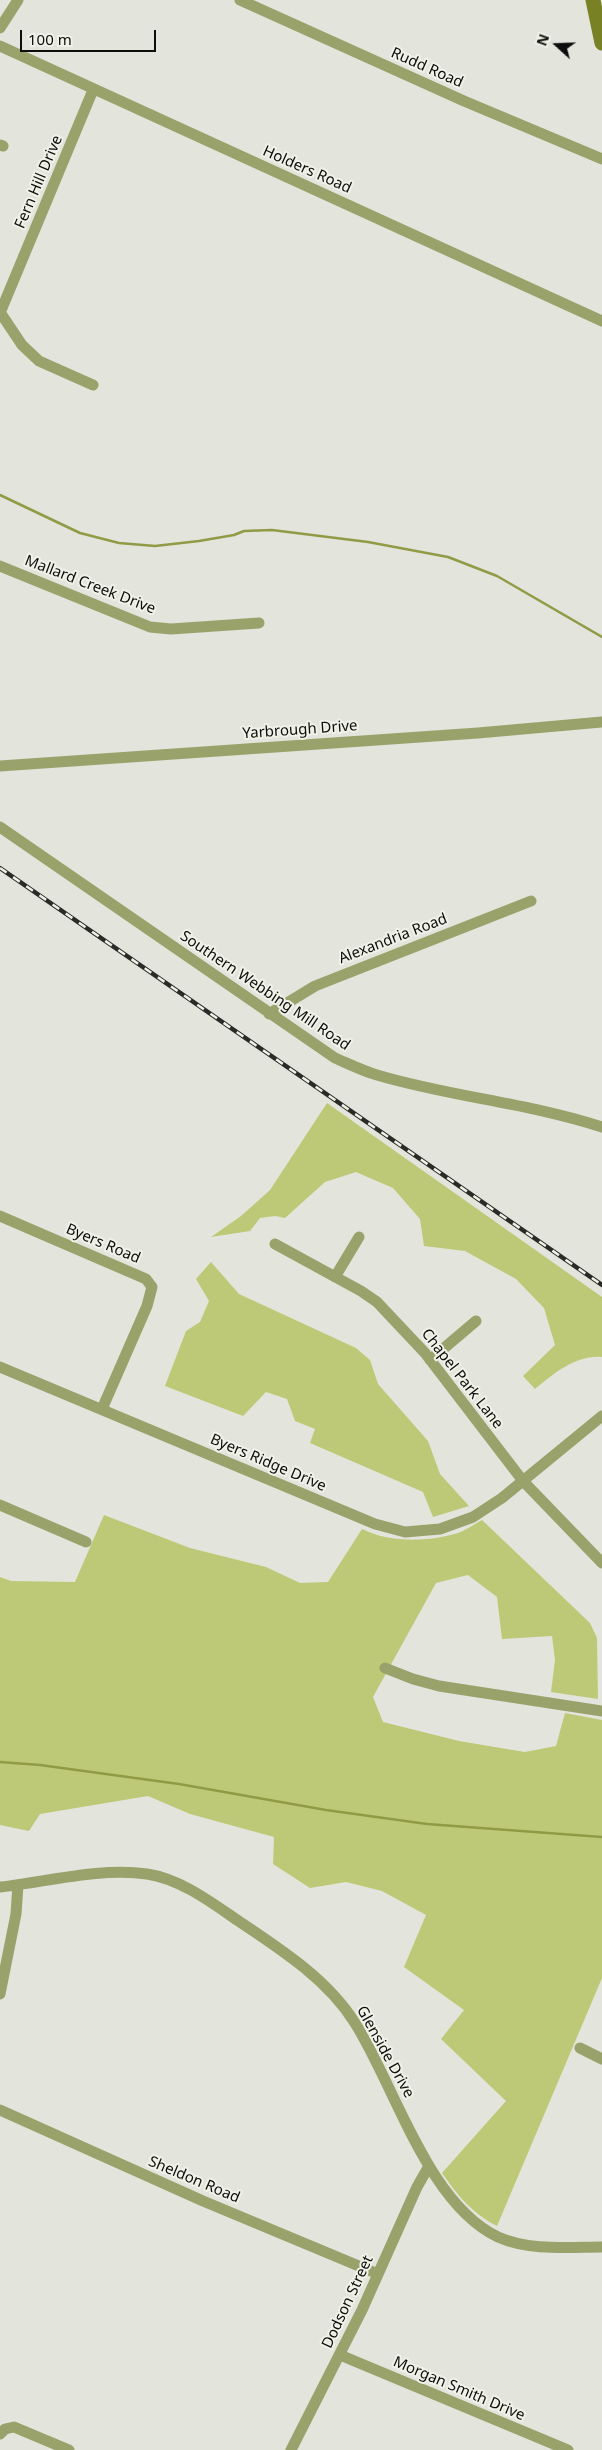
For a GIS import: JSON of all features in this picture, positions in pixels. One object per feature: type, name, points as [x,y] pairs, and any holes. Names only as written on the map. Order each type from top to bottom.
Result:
[{"type":"main road","points":[[594,0],[602,43]]},
{"type":"street","points":[[0,28],[18,0]]},
{"type":"street","name":"Rudd Road","points":[[240,0],[253,3],[464,101],[602,159]]},
{"type":"street","name":"Holders Road","points":[[0,46],[602,321]]},
{"type":"street","name":"Fern Hill Drive","points":[[0,313],[93,90]]},
{"type":"street","points":[[0,313],[22,345],[39,361],[94,385]]},
{"type":"street","name":"Mallard Creek Drive","points":[[0,566],[150,626],[171,629],[259,623]]},
{"type":"street","name":"Yarbrough Drive","points":[[0,766],[478,734],[602,722]]},
{"type":"street","name":"Southern Webbing Mill Road","points":[[0,828],[335,1058],[376,1075],[566,1115],[602,1127]]},
{"type":"street","name":"Alexandria Road","points":[[269,1014],[314,986],[531,901]]},
{"type":"street","name":"Byers Road","points":[[0,1216],[146,1279],[152,1287],[147,1306],[102,1410]]},
{"type":"street","points":[[335,1277],[359,1237]]},
{"type":"street","name":"Chapel Park Lane","points":[[275,1244],[377,1302],[430,1360],[523,1481],[602,1563]]},
{"type":"street","points":[[430,1360],[476,1321]]},
{"type":"street","name":"Byers Ridge Drive","points":[[0,1367],[375,1524],[405,1532],[440,1529],[473,1517],[523,1481],[602,1416]]},
{"type":"street","points":[[0,1505],[86,1542]]},
{"type":"street","points":[[385,1668],[413,1679],[439,1686],[602,1711]]},
{"type":"street","name":"Glenside Drive","points":[[0,1888],[110,1873],[147,1874],[169,1881],[204,1898],[250,1929],[326,1986],[355,2023],[429,2166],[475,2222],[499,2237],[529,2244],[563,2247],[602,2247]]},
{"type":"street","points":[[0,1994],[16,1914],[18,1885]]},
{"type":"street","points":[[580,2048],[602,2059]]},
{"type":"street","name":"Sheldon Road","points":[[0,2110],[203,2201],[378,2274]]},
{"type":"street","name":"Dodson Street","points":[[291,2450],[340,2355],[417,2187],[429,2166]]},
{"type":"street","name":"Morgan Smith Drive","points":[[340,2355],[568,2450]]},
{"type":"street","points":[[0,2434],[5,2429],[14,2427],[69,2450]]},
{"type":"green space","points":[[327,1103],[602,1297],[602,1357],[592,1357],[574,1362],[558,1371],[535,1389],[523,1376],[555,1345],[544,1308],[516,1279],[465,1251],[424,1246],[420,1219],[393,1188],[356,1172],[325,1182],[285,1218],[275,1216],[260,1218],[250,1231],[211,1237],[241,1216],[270,1190]]},
{"type":"green space","points":[[211,1262],[239,1294],[356,1348],[370,1360],[378,1384],[428,1441],[440,1474],[469,1506],[433,1517],[423,1492],[310,1443],[315,1429],[295,1421],[287,1399],[266,1392],[243,1416],[165,1386],[186,1331],[200,1322],[209,1301],[196,1279]]},
{"type":"green space","points":[[104,1515],[190,1548],[266,1567],[300,1583],[328,1582],[362,1529],[385,1537],[409,1540],[434,1538],[458,1533],[482,1520],[590,1623],[597,1638],[598,1699],[551,1692],[555,1660],[552,1636],[502,1639],[497,1597],[468,1575],[436,1583],[373,1697],[383,1722],[459,1741],[525,1752],[556,1746],[565,1713],[602,1720],[602,1978],[497,2226],[466,2203],[442,2173],[506,2101],[441,2039],[464,2010],[404,1967],[426,1915],[382,1891],[346,1882],[310,1888],[273,1864],[274,1837],[190,1814],[148,1796],[40,1814],[29,1831],[0,1825],[0,1577],[11,1581],[75,1582]]},
{"type":"waterway","points":[[0,495],[80,533],[119,543],[155,546],[199,541],[234,535],[244,531],[272,530],[368,542],[448,557],[497,576],[602,637]]},
{"type":"waterway","points":[[0,1762],[40,1765],[179,1784],[326,1810],[427,1824],[602,1837]]},
{"type":"railway","points":[[0,868],[602,1285]]}]
